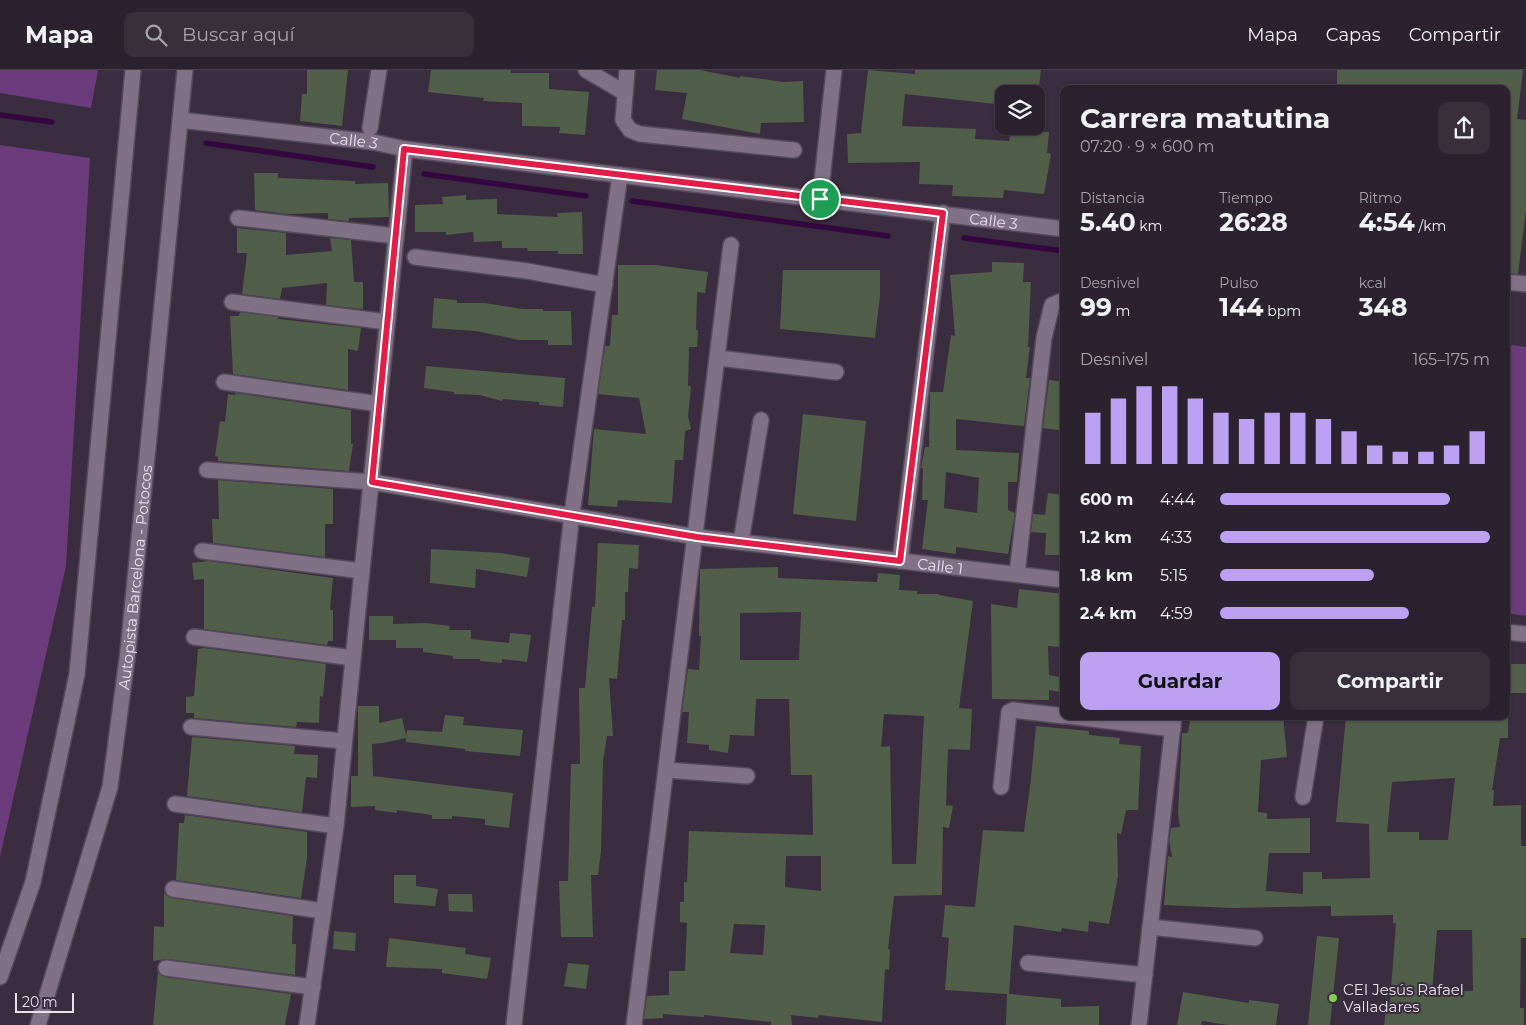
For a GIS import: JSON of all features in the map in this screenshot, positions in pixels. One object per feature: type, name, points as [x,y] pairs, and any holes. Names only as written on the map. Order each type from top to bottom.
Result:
[{"type":"street","points":[[0,977],[33,882],[77,674],[133,70]]},
{"type":"street","name":"Autopista Barcelona - Potocos","points":[[38,1025],[110,787],[128,651],[184,70]]},
{"type":"street","points":[[370,128],[379,70]]},
{"type":"street","points":[[586,70],[624,93]]},
{"type":"street","points":[[627,70],[623,120],[630,130],[640,134],[794,150]]},
{"type":"street","points":[[820,199],[834,70]]},
{"type":"street","name":"Calle 3","points":[[180,120],[373,142],[404,149],[1060,228]]},
{"type":"street","points":[[307,1025],[336,826],[404,149]]},
{"type":"street","points":[[514,1024],[572,514],[620,175]]},
{"type":"street","points":[[900,561],[943,213]]},
{"type":"street","points":[[238,218],[396,236]]},
{"type":"street","points":[[634,1025],[697,537],[731,245]]},
{"type":"street","points":[[415,257],[527,271],[605,285]]},
{"type":"street","points":[[1510,282],[1526,284]]},
{"type":"street","points":[[232,302],[388,322]]},
{"type":"street","points":[[1018,574],[1044,338],[1052,305],[1060,302]]},
{"type":"street","points":[[718,358],[836,372]]},
{"type":"street","points":[[224,382],[379,404]]},
{"type":"street","points":[[741,542],[761,420]]},
{"type":"street","name":"Calle 1","points":[[206,470],[372,482],[572,514],[697,537],[1060,579]]},
{"type":"street","points":[[202,551],[362,571]]},
{"type":"street","points":[[1510,632],[1526,634]]},
{"type":"street","points":[[194,637],[353,658]]},
{"type":"street","points":[[1001,787],[1009,712],[1013,710],[1060,716]]},
{"type":"street","points":[[1139,720],[1174,722],[1139,1025]]},
{"type":"street","points":[[1304,798],[1315,720]]},
{"type":"street","points":[[191,727],[344,741]]},
{"type":"street","points":[[666,770],[747,776]]},
{"type":"street","points":[[175,804],[336,826]]},
{"type":"street","points":[[173,889],[323,911]]},
{"type":"street","points":[[1150,928],[1255,938]]},
{"type":"street","points":[[1028,964],[1145,975]]},
{"type":"street","points":[[166,968],[313,987]]},
{"type":"shaded area","points":[[0,70],[98,70],[91,108],[0,93]]},
{"type":"shaded area","points":[[0,145],[90,158],[66,566],[0,857]]},
{"type":"shaded area","points":[[1510,345],[1526,347],[1526,616],[1510,614]]},
{"type":"building","points":[[307,70],[348,70],[342,126],[300,121],[302,94],[307,94]]},
{"type":"building","points":[[431,70],[511,70],[511,73],[549,73],[549,89],[589,92],[585,135],[559,133],[560,127],[522,126],[522,103],[483,101],[484,98],[428,92]]},
{"type":"building","points":[[657,70],[700,70],[740,78],[740,76],[783,82],[803,81],[804,122],[761,123],[760,134],[682,119],[687,93],[655,90]]},
{"type":"building","points":[[868,70],[915,74],[915,70],[1041,70],[1039,85],[995,85],[995,104],[905,94],[902,126],[976,129],[975,139],[1009,141],[1010,135],[1045,135],[1045,132],[1049,132],[1047,153],[1051,154],[1044,194],[1004,190],[1003,198],[952,196],[953,185],[919,184],[920,162],[848,163],[847,134],[861,133]]},
{"type":"building","points":[[1337,70],[1523,70],[1517,119],[1526,120],[1526,210],[1518,274],[1510,273],[1510,85],[1337,85]]},
{"type":"building","points":[[254,173],[278,173],[278,178],[355,181],[355,184],[388,183],[389,217],[349,218],[349,221],[328,219],[328,213],[286,214],[255,210]]},
{"type":"building","points":[[466,195],[466,200],[497,199],[497,214],[558,217],[557,213],[582,212],[583,254],[558,254],[558,251],[528,251],[527,248],[502,248],[502,241],[474,242],[473,232],[446,235],[446,232],[415,232],[415,205],[443,204],[442,197]]},
{"type":"building","points":[[237,228],[286,233],[286,255],[332,251],[330,238],[351,240],[354,282],[363,282],[363,309],[326,305],[327,283],[282,288],[280,299],[242,294],[247,253],[237,253]]},
{"type":"building","points":[[992,262],[1024,263],[1023,282],[1031,282],[1028,347],[1030,347],[1026,378],[1030,378],[1024,426],[956,419],[956,450],[1019,453],[1017,482],[1008,482],[1008,510],[1015,513],[1008,554],[956,547],[956,554],[922,549],[928,500],[922,500],[923,468],[921,468],[925,447],[929,447],[930,392],[943,392],[951,335],[955,336],[950,275],[992,272]],"holes":[[[946,472],[979,478],[977,513],[944,508]]]},
{"type":"building","points":[[618,265],[656,265],[708,272],[705,293],[697,292],[697,347],[689,347],[688,386],[691,386],[688,416],[691,429],[685,431],[683,460],[675,460],[672,503],[618,500],[617,507],[588,505],[594,429],[646,434],[639,398],[598,394],[605,346],[610,346],[612,315],[618,315]]},
{"type":"building","points":[[783,270],[880,270],[880,296],[875,338],[780,329]]},
{"type":"building","points":[[434,298],[457,300],[457,303],[484,303],[523,309],[543,309],[543,311],[571,311],[572,345],[548,345],[548,340],[519,340],[476,331],[432,328]]},
{"type":"building","points":[[240,312],[278,317],[278,319],[361,328],[358,351],[348,349],[348,390],[233,374],[230,316],[239,316]]},
{"type":"building","points":[[426,366],[565,378],[563,407],[539,405],[539,402],[503,399],[502,401],[480,395],[454,394],[454,392],[424,388]]},
{"type":"building","points":[[1049,380],[1060,381],[1060,430],[1043,428]]},
{"type":"building","points":[[235,393],[351,410],[351,444],[353,444],[349,471],[218,461],[218,457],[215,456],[220,421],[225,422],[228,394],[235,395]]},
{"type":"building","points":[[803,414],[866,421],[856,521],[793,514]]},
{"type":"building","points":[[218,480],[333,489],[333,524],[325,524],[325,557],[213,543],[212,519],[219,519]]},
{"type":"building","points":[[1048,493],[1060,494],[1060,555],[1045,555],[1046,533],[1031,532],[1033,514],[1045,515]]},
{"type":"building","points":[[598,543],[639,545],[638,569],[629,568],[628,592],[625,592],[625,620],[622,620],[617,679],[609,678],[613,736],[607,736],[603,761],[601,851],[598,875],[591,875],[593,937],[561,937],[559,881],[568,881],[571,764],[580,764],[579,688],[585,688],[592,607],[595,607]]},
{"type":"building","points":[[431,549],[501,553],[530,558],[527,577],[476,569],[475,588],[430,583]]},
{"type":"building","points":[[209,561],[333,578],[330,610],[333,610],[333,641],[328,641],[327,645],[204,629],[204,579],[194,580],[192,563]]},
{"type":"building","points":[[778,567],[778,578],[877,582],[878,573],[900,575],[899,590],[917,591],[917,594],[939,594],[973,601],[959,708],[972,709],[970,750],[948,749],[946,805],[953,806],[949,828],[943,827],[942,895],[894,896],[888,949],[890,950],[889,970],[885,969],[882,1022],[819,1015],[818,1018],[791,1015],[792,1025],[771,1025],[771,1022],[704,1015],[704,1017],[663,1014],[663,1018],[644,1019],[647,996],[669,995],[669,971],[685,971],[687,923],[680,922],[680,902],[684,902],[684,882],[687,882],[689,831],[813,835],[812,775],[791,775],[789,699],[756,699],[754,736],[730,735],[728,753],[709,750],[709,745],[687,743],[689,712],[682,712],[688,669],[699,670],[701,636],[699,636],[700,569]],"holes":[[[801,612],[799,660],[740,660],[740,613]],[[884,714],[924,716],[916,864],[892,864],[890,746],[881,747]],[[786,856],[821,856],[821,891],[785,887]],[[734,924],[765,925],[763,955],[730,953]]]},
{"type":"building","points":[[1019,589],[1060,594],[1060,647],[1048,646],[1049,675],[1060,677],[1060,692],[1049,690],[1049,700],[992,699],[991,604],[1017,608]]},
{"type":"building","points":[[369,616],[393,616],[393,624],[426,623],[450,626],[449,630],[471,630],[471,639],[509,643],[510,633],[531,635],[527,662],[502,659],[502,663],[480,661],[480,659],[453,659],[453,656],[423,652],[423,648],[396,648],[396,640],[369,640]]},
{"type":"building","points":[[204,648],[326,664],[323,697],[320,696],[319,723],[297,722],[296,727],[194,718],[194,713],[186,713],[186,697],[194,696],[198,649]]},
{"type":"building","points":[[1510,664],[1526,664],[1526,693],[1510,693]]},
{"type":"building","points":[[358,706],[379,706],[379,723],[402,718],[406,736],[407,730],[442,732],[445,715],[464,717],[463,725],[523,730],[520,756],[465,751],[465,749],[406,742],[406,738],[372,744],[373,776],[513,793],[509,828],[485,825],[485,819],[452,816],[452,819],[432,819],[432,815],[397,810],[397,813],[375,810],[375,806],[351,807],[351,776],[358,776]]},
{"type":"building","points":[[1190,720],[1283,720],[1287,757],[1261,760],[1258,812],[1267,813],[1267,819],[1310,818],[1310,853],[1269,853],[1266,891],[1303,894],[1303,872],[1322,872],[1322,879],[1370,878],[1369,824],[1336,822],[1346,720],[1508,720],[1508,738],[1500,738],[1492,790],[1494,790],[1493,806],[1521,805],[1521,846],[1526,846],[1526,938],[1521,938],[1520,1008],[1524,1008],[1524,1025],[1384,1025],[1387,1002],[1390,1002],[1396,923],[1393,923],[1393,915],[1331,916],[1331,906],[1232,908],[1164,905],[1168,856],[1172,857],[1169,840],[1171,828],[1180,827],[1178,813],[1182,733],[1188,733]],"holes":[[[1455,778],[1448,840],[1419,840],[1419,832],[1387,832],[1392,782]],[[1437,930],[1472,930],[1473,991],[1432,992]]]},
{"type":"building","points":[[1036,726],[1089,731],[1089,735],[1120,738],[1119,744],[1141,746],[1138,810],[1126,810],[1121,834],[1117,833],[1118,876],[1109,924],[1089,921],[1088,932],[1062,928],[1061,932],[1014,925],[1009,994],[1061,999],[1061,1007],[1099,1006],[1099,1025],[1006,1025],[1007,994],[945,990],[949,938],[942,937],[945,905],[975,907],[983,830],[1024,832]]},
{"type":"building","points":[[192,737],[295,746],[294,754],[318,755],[317,778],[306,777],[302,812],[187,796]]},
{"type":"building","points":[[185,815],[307,832],[307,858],[301,898],[176,880],[179,823],[184,823]]},
{"type":"building","points":[[394,875],[416,875],[416,886],[438,889],[435,906],[394,903]]},
{"type":"building","points":[[164,893],[172,898],[293,916],[292,944],[296,944],[295,975],[167,959],[153,961],[154,926],[164,927]]},
{"type":"building","points":[[448,894],[472,894],[473,912],[449,911]]},
{"type":"building","points":[[334,931],[356,933],[355,951],[333,949]]},
{"type":"building","points":[[1317,936],[1339,938],[1330,1025],[1308,1025]]},
{"type":"building","points":[[389,938],[466,948],[465,954],[491,958],[487,979],[442,973],[442,969],[386,967]]},
{"type":"building","points":[[568,963],[589,965],[586,989],[564,986]]},
{"type":"building","points":[[158,972],[165,977],[291,994],[285,1025],[153,1025]]},
{"type":"building","points":[[1183,992],[1249,1003],[1249,1000],[1279,1004],[1276,1025],[1228,1025],[1202,1021],[1201,1025],[1177,1025]]},
{"type":"waterway","points":[[0,115],[52,122]]},
{"type":"waterway","points":[[206,143],[373,167]]},
{"type":"waterway","points":[[424,174],[586,196]]},
{"type":"waterway","points":[[632,201],[888,236]]},
{"type":"waterway","points":[[964,238],[1060,250]]},
{"type":"place","name":"CEI Jesús Rafael Valladares","points":[[1333,998]]},
{"type":"route","points":[[404,149],[820,199],[943,213],[900,561],[697,537],[572,514],[372,482],[404,149]]}]
